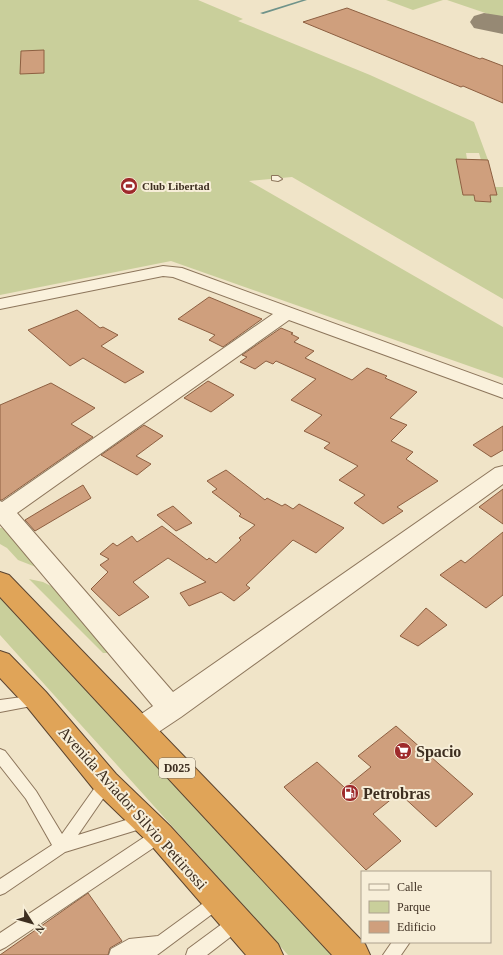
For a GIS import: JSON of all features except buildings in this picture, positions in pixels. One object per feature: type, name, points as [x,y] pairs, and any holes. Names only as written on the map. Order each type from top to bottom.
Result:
[{"type":"highway","name":"D025","points":[[0,581],[354,955]]},
{"type":"highway","name":"Avenida Aviador Silvio Pettirossi","points":[[1,664],[36,700],[106,783],[153,828],[267,955]]},
{"type":"street","points":[[0,304],[163,271],[176,272],[503,392]]},
{"type":"street","points":[[171,708],[1,512],[286,313]]},
{"type":"street","points":[[141,729],[503,473]]},
{"type":"lane","points":[[0,706],[36,700]]},
{"type":"lane","points":[[0,755],[32,795],[61,847]]},
{"type":"lane","points":[[0,888],[61,847],[106,783]]},
{"type":"lane","points":[[61,847],[153,828]]},
{"type":"lane","points":[[0,942],[153,828]]},
{"type":"lane","points":[[144,955],[218,901]]},
{"type":"lane","points":[[194,955],[238,922]]},
{"type":"lane","points":[[117,955],[129,947],[160,942]]},
{"type":"lane","points":[[391,955],[401,943]]},
{"type":"green space","name":"Club Libertad","points":[[0,0],[198,0],[243,19],[238,21],[370,75],[474,122],[488,160],[481,160],[479,153],[466,153],[467,159],[456,159],[463,195],[474,195],[476,201],[491,202],[490,195],[495,187],[503,187],[503,299],[292,177],[249,181],[503,327],[503,378],[171,261],[0,295]]},
{"type":"green space","points":[[386,0],[443,0],[413,10]]},
{"type":"green space","points":[[447,0],[503,0],[503,19]]},
{"type":"green space","points":[[0,528],[2,528],[41,569],[18,560],[7,548],[0,544]]},
{"type":"green space","points":[[29,579],[43,582],[53,587],[108,651],[107,653],[103,653]]},
{"type":"green space","points":[[0,597],[333,955],[288,955],[0,635]]},
{"type":"waterway","points":[[262,13],[305,0]]},
{"type":"taxiway","points":[[484,22],[503,25]]},
{"type":"place","name":"Club Libertad","points":[[129,186]]},
{"type":"place","name":"Spacio","points":[[403,751]]},
{"type":"place","name":"Petrobras","points":[[350,793]]}]
